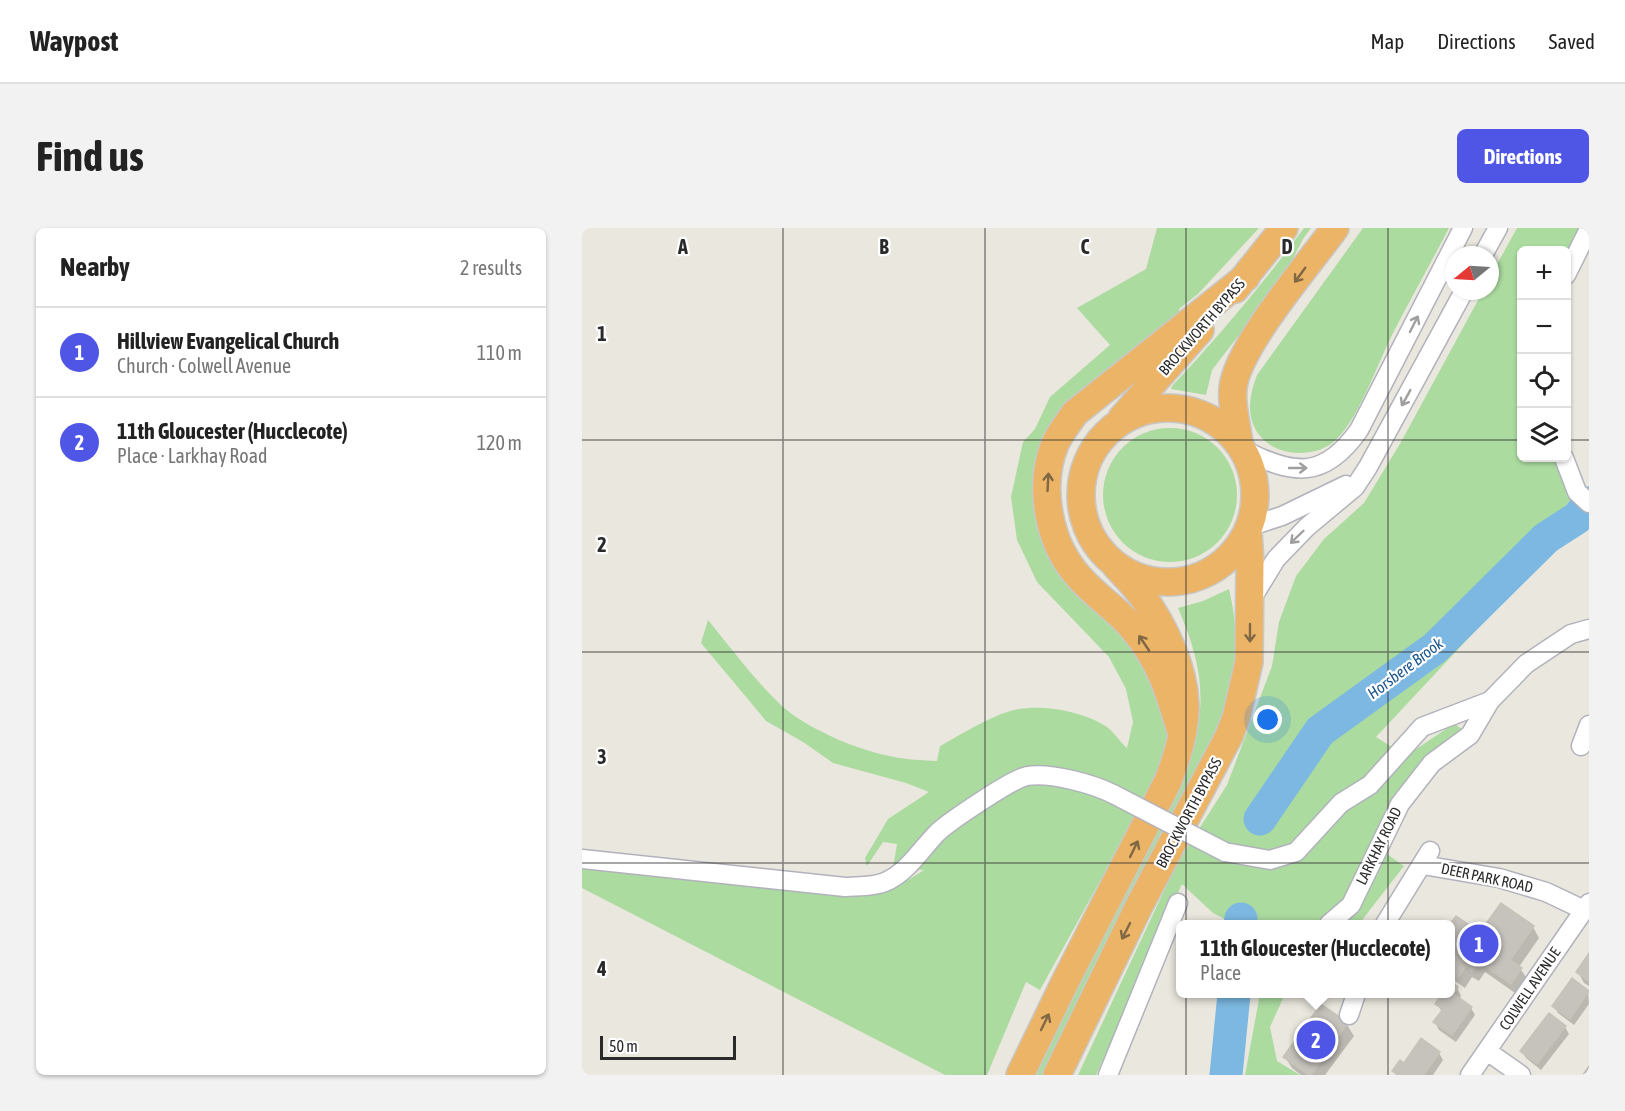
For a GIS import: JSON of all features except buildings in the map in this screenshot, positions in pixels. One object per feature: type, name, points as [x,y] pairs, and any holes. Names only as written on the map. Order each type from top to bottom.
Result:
[{"type":"highway","name":"BROCKWORTH BYPASS","points":[[1117,423],[1246,277],[1284,228]]},
{"type":"highway","points":[[1241,447],[1233,400],[1235,375],[1254,340],[1335,228]]},
{"type":"highway","points":[[1182,735],[1166,680],[1148,648],[1124,617],[1077,576],[1063,554],[1053,530],[1048,509],[1047,477],[1056,442],[1075,413],[1246,277]]},
{"type":"highway","points":[[1020,1075],[1168,781],[1182,735],[1184,693],[1170,646],[1143,597],[1093,541],[1082,510],[1080,494],[1082,477],[1094,447],[1117,423],[1142,411],[1169,407],[1196,412],[1220,424],[1241,447],[1252,468],[1256,487],[1255,507],[1249,529],[1234,554],[1214,571],[1190,580],[1164,583],[1138,578],[1116,566]]},
{"type":"highway","name":"BROCKWORTH BYPASS","points":[[1057,1075],[1129,926],[1229,736],[1239,707],[1249,662],[1249,529]]},
{"type":"street","points":[[1241,447],[1268,462],[1296,469],[1322,464],[1347,448],[1359,430],[1463,228]]},
{"type":"street","points":[[1488,246],[1498,228]]},
{"type":"street","points":[[1571,264],[1589,229]]},
{"type":"street","points":[[1250,603],[1276,559],[1307,527],[1355,487],[1459,300]]},
{"type":"street","points":[[1566,462],[1583,498]]},
{"type":"street","points":[[1249,529],[1328,495],[1345,486],[1368,467]]},
{"type":"street","name":"LARKHAY ROAD","points":[[1334,920],[1351,905],[1400,804],[1432,763],[1470,735],[1490,701],[1526,664],[1571,634],[1589,629]]},
{"type":"street","points":[[582,860],[841,894],[884,883],[897,875],[940,831],[994,794],[1026,776],[1066,779],[1098,786],[1226,852],[1270,860],[1296,852],[1341,803],[1370,785],[1422,727],[1490,701]]},
{"type":"street","points":[[1581,746],[1589,725]]},
{"type":"street","name":"DEER PARK ROAD","points":[[1387,920],[1426,858],[1546,892],[1586,906]]},
{"type":"street","points":[[1108,1075],[1174,932],[1178,903]]},
{"type":"street","name":"COLWELL AVENUE","points":[[1470,1075],[1586,906]]},
{"type":"street","points":[[1349,1015],[1354,998]]},
{"type":"street","points":[[1487,1051],[1521,1075]]},
{"type":"green space","points":[[1157,228],[1259,228],[1198,294],[1179,309],[1180,317],[1109,376],[1038,499],[1135,641],[1166,714],[1168,747],[1164,765],[1040,990],[1026,982],[987,1075],[945,1075],[582,888],[582,868],[856,896],[892,888],[924,870],[893,868],[897,844],[883,842],[867,866],[865,858],[888,819],[929,792],[906,783],[833,763],[803,742],[766,721],[701,643],[708,620],[753,676],[783,707],[838,740],[870,751],[905,759],[937,761],[940,746],[965,732],[1010,711],[1033,708],[1058,709],[1083,715],[1104,725],[1127,748],[1133,722],[1126,689],[1109,657],[1037,582],[1017,540],[1011,497],[1023,442],[1035,429],[1050,397],[1110,345],[1077,308],[1146,269]]},
{"type":"green space","points":[[1304,228],[1311,228],[1283,278],[1212,370],[1206,395],[1171,389],[1240,309]]},
{"type":"green space","points":[[1363,228],[1449,228],[1393,333],[1350,423],[1331,444],[1321,449],[1299,453],[1288,452],[1267,442],[1253,424],[1250,400],[1257,375]]},
{"type":"green space","points":[[1517,228],[1579,228],[1570,246],[1517,246],[1517,462],[1566,462],[1577,492],[1566,505],[1589,522],[1589,525],[1551,550],[1376,737],[1406,756],[1446,729],[1451,721],[1464,731],[1417,767],[1386,809],[1371,843],[1404,866],[1362,920],[1227,920],[1213,913],[1182,884],[1096,1075],[1078,1075],[1176,865],[1227,785],[1272,666],[1279,622],[1296,576],[1324,539],[1364,503],[1401,442],[1478,300],[1499,300],[1499,261]]},
{"type":"green space","points":[[1170,428],[1196,433],[1218,447],[1232,469],[1237,495],[1232,521],[1218,543],[1196,557],[1170,562],[1144,557],[1122,543],[1108,521],[1103,495],[1108,469],[1122,447],[1144,433]]},
{"type":"green space","points":[[1229,589],[1235,622],[1236,654],[1225,719],[1046,1075],[1034,1075],[1188,763],[1199,719],[1199,677],[1188,633],[1178,608],[1203,601]]},
{"type":"green space","points":[[1259,998],[1283,998],[1270,1027],[1277,1061],[1300,1075],[1245,1075]]},
{"type":"waterway","name":"Horsbere Brook","points":[[1260,819],[1320,731],[1435,648],[1546,538],[1577,518],[1589,503]]},
{"type":"waterway","name":"Horsbere Brook","points":[[1226,1075],[1234,998]]},
{"type":"place","name":"Hillview Evangelical Church","points":[[1479,944]]},
{"type":"place","name":"11th Gloucester (Hucclecote)","points":[[1316,1040]]}]
